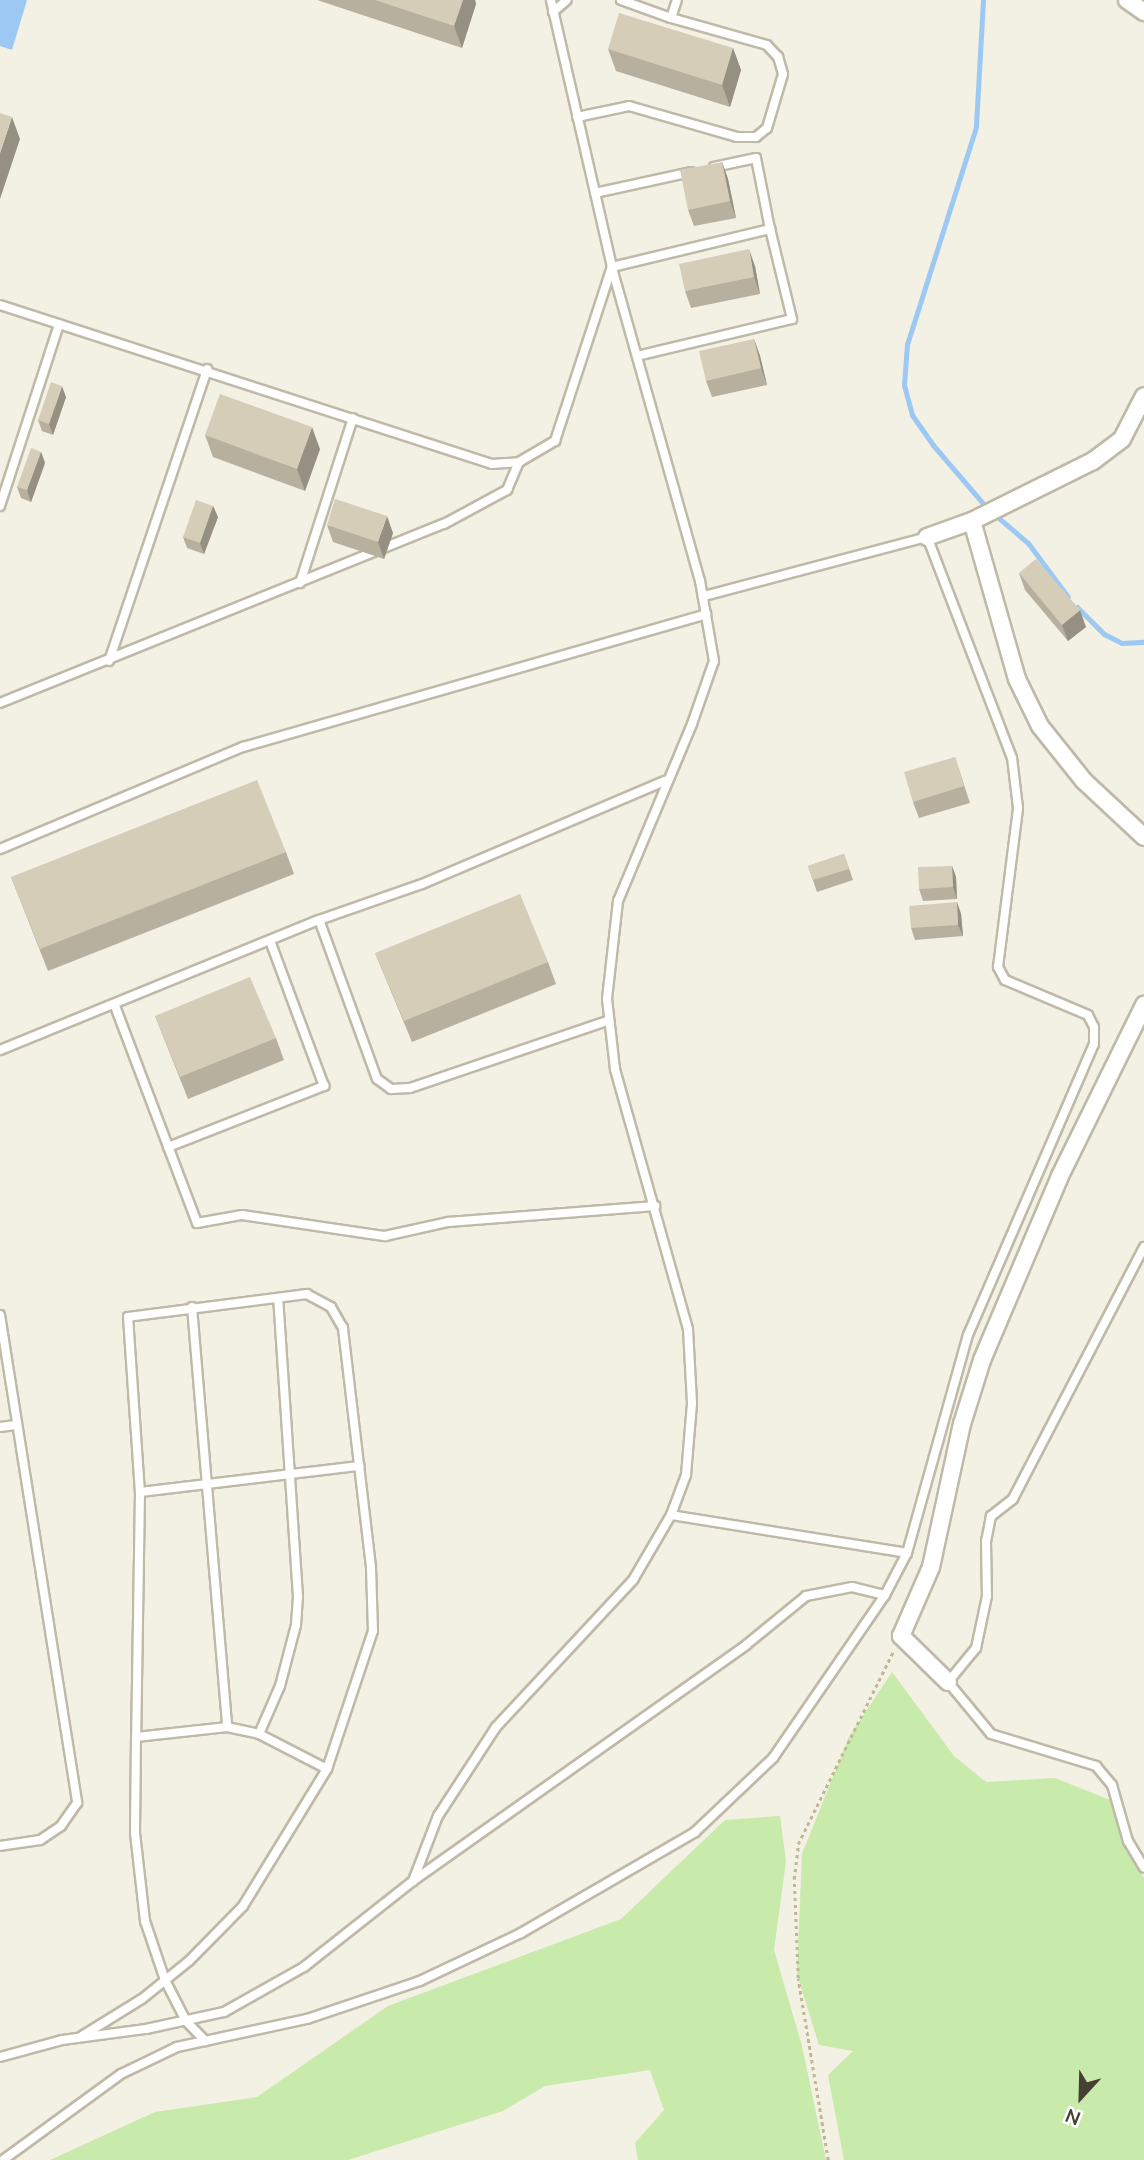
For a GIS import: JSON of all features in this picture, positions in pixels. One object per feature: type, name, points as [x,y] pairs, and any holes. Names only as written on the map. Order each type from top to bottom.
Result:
[{"type":"street","points":[[1127,0],[1144,12]]},
{"type":"street","points":[[927,537],[972,521],[1093,461],[1122,439],[1144,396]]},
{"type":"street","points":[[972,521],[1017,679],[1040,726],[1084,781],[1144,837]]},
{"type":"street","points":[[948,1682],[901,1636],[931,1566],[962,1424],[982,1360],[1060,1176],[1144,1005]]},
{"type":"lane","points":[[412,1881],[438,1816],[496,1727],[633,1580],[671,1515],[685,1475],[692,1403],[688,1329],[615,1069],[607,1021],[618,901],[665,781],[692,724],[714,661],[703,596],[612,267],[551,0]]},
{"type":"lane","points":[[553,12],[567,0]]},
{"type":"lane","points":[[578,117],[629,106],[737,137],[756,137],[767,128],[783,74],[778,57],[767,45],[671,18],[621,0]]},
{"type":"lane","points":[[671,18],[677,0]]},
{"type":"lane","points":[[595,193],[756,158],[792,319],[637,356]]},
{"type":"lane","points":[[612,267],[770,229]]},
{"type":"lane","points":[[0,305],[207,369],[492,464],[519,462],[555,440],[612,267]]},
{"type":"lane","points":[[0,506],[59,324]]},
{"type":"lane","points":[[109,661],[207,369]]},
{"type":"lane","points":[[300,583],[353,418]]},
{"type":"lane","points":[[0,703],[300,583],[494,500],[507,490],[519,462]]},
{"type":"lane","points":[[3,2160],[121,2074],[177,2047],[307,2019],[420,1981],[521,1933],[695,1832],[773,1758],[885,1595],[907,1553],[968,1335],[1094,1044],[1088,1015],[1005,980],[998,967],[1018,808],[1012,758],[927,537],[703,596]]},
{"type":"lane","points":[[0,849],[243,747],[706,614]]},
{"type":"lane","points":[[0,1050],[115,1006],[319,920],[422,884],[665,781]]},
{"type":"lane","points":[[319,920],[377,1079],[391,1089],[410,1088],[607,1021]]},
{"type":"lane","points":[[168,1147],[324,1086],[270,941]]},
{"type":"lane","points":[[115,1006],[197,1223],[242,1214],[385,1236],[447,1222],[655,1206]]},
{"type":"lane","points":[[1144,1247],[1013,1499],[992,1516],[986,1541],[987,1595],[976,1648],[948,1682],[990,1734],[1096,1766],[1112,1785],[1128,1841],[1144,1868]]},
{"type":"lane","points":[[82,2036],[165,1980],[243,1906],[327,1769],[373,1631],[359,1466],[343,1328],[331,1307],[307,1294],[128,1317],[139,1492],[135,1833],[145,1921],[165,1980],[186,2021],[205,2041]]},
{"type":"lane","points":[[259,1734],[280,1686],[296,1625],[278,1299]]},
{"type":"lane","points":[[192,1307],[204,1483],[227,1727]]},
{"type":"lane","points":[[0,1315],[77,1802],[61,1826],[40,1840],[0,1846]]},
{"type":"lane","points":[[0,1427],[16,1425]]},
{"type":"lane","points":[[139,1492],[359,1466]]},
{"type":"lane","points":[[671,1515],[907,1553]]},
{"type":"lane","points":[[0,2057],[82,2036],[186,2021],[224,2012],[304,1967],[412,1881],[746,1645],[806,1596],[852,1587],[885,1595]]},
{"type":"lane","points":[[136,1737],[227,1727],[259,1734],[327,1769]]},
{"type":"path","points":[[828,2160],[798,1978],[794,1879],[798,1844],[901,1636]]},
{"type":"green space","points":[[892,1672],[954,1756],[986,1782],[1055,1778],[1110,1800],[1125,1849],[1144,1878],[1144,2160],[844,2160],[828,2075],[853,2051],[819,2045],[797,1974],[802,1854],[849,1737]]},
{"type":"green space","points":[[780,1816],[786,1861],[774,1950],[802,2046],[826,2160],[638,2160],[635,2143],[664,2110],[650,2070],[545,2086],[503,2111],[348,2160],[50,2160],[155,2112],[257,2097],[388,2006],[621,1919],[725,1820]]},
{"type":"water","points":[[0,0],[27,0],[12,50],[0,46]]},
{"type":"building","points":[[375,0],[463,0],[454,26]]},
{"type":"building","points":[[619,13],[733,48],[722,85],[608,49]]},
{"type":"building","points":[[0,113],[12,117],[0,153]]},
{"type":"building","points":[[722,162],[730,201],[688,210],[680,170]]},
{"type":"building","points":[[749,249],[754,277],[685,291],[679,264]]},
{"type":"building","points":[[754,339],[761,368],[706,381],[699,351]]},
{"type":"building","points":[[51,382],[62,386],[49,424],[38,420]]},
{"type":"building","points":[[220,394],[312,427],[297,469],[205,435]]},
{"type":"building","points":[[31,448],[41,452],[27,490],[17,487]]},
{"type":"building","points":[[335,499],[387,516],[378,542],[327,525]]},
{"type":"building","points":[[196,500],[213,506],[200,543],[183,537]]},
{"type":"building","points":[[1036,559],[1080,610],[1062,625],[1019,573]]},
{"type":"building","points":[[955,757],[964,786],[913,802],[904,772]]},
{"type":"building","points":[[257,780],[286,852],[40,949],[11,877]]},
{"type":"building","points":[[844,854],[849,869],[813,880],[808,866]]},
{"type":"building","points":[[952,866],[953,887],[919,889],[918,867]]},
{"type":"building","points":[[520,894],[548,962],[404,1021],[375,953]]},
{"type":"building","points":[[957,902],[958,925],[911,928],[909,906]]},
{"type":"building","points":[[250,977],[276,1038],[180,1077],[155,1016]]},
{"type":"waterway","points":[[983,0],[976,127],[907,344],[904,385],[912,415],[933,445],[987,508],[1028,543],[1068,597]]},
{"type":"waterway","points":[[1077,607],[1104,634],[1122,643],[1144,642]]}]
